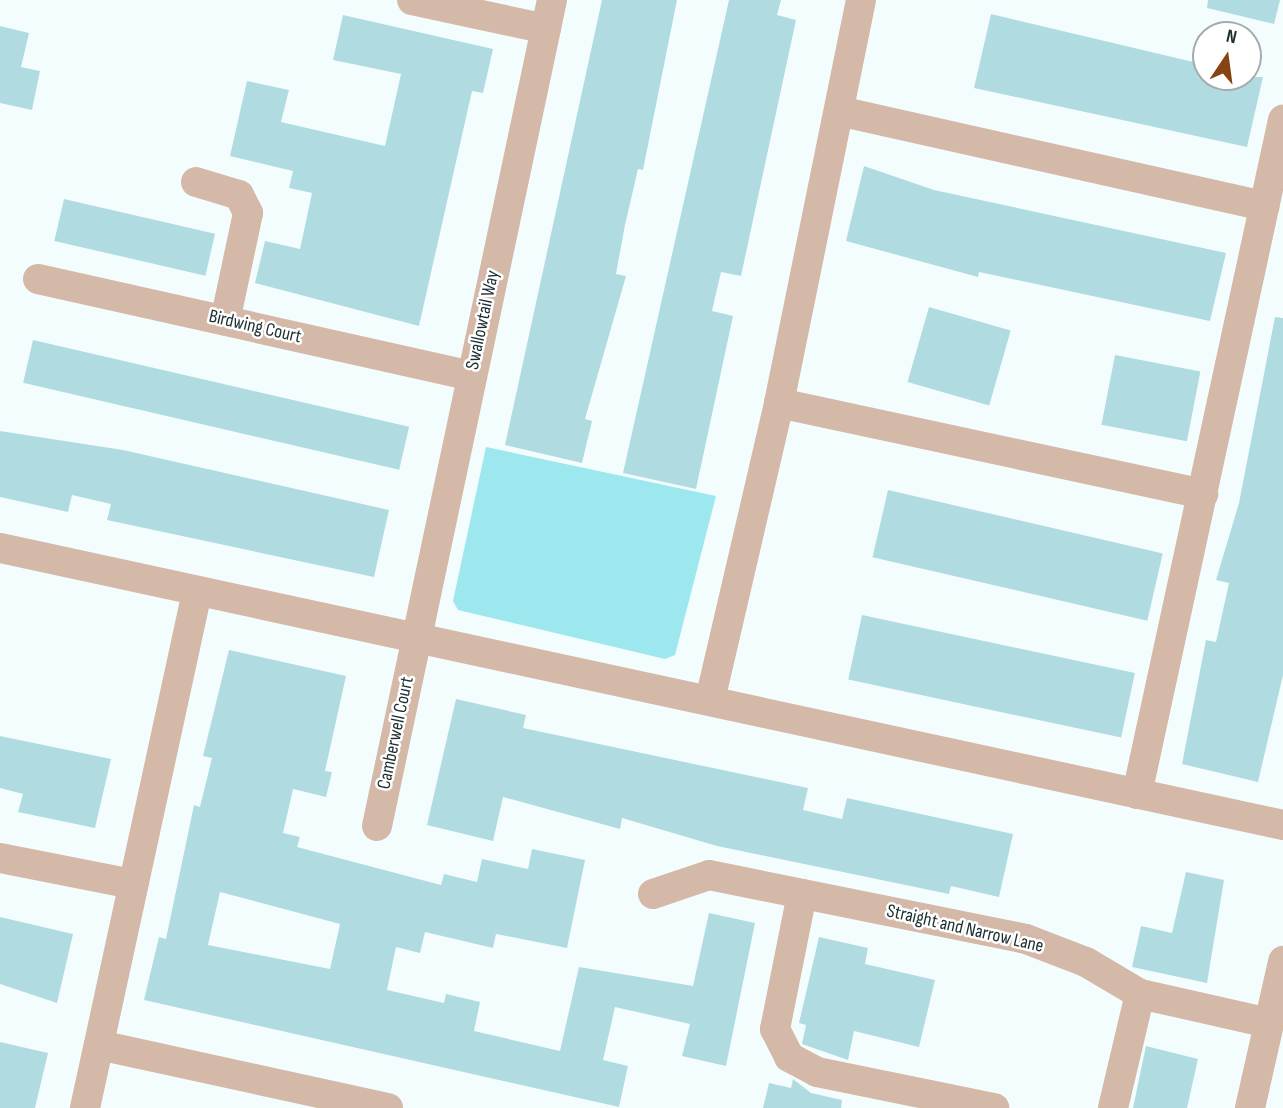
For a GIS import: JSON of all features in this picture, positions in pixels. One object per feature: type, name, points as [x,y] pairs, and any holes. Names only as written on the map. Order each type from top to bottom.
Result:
[{"type":"street","points":[[412,0],[546,29]]},
{"type":"street","name":"Swallowtail Way","points":[[415,639],[552,0]]},
{"type":"street","points":[[710,700],[779,402],[861,0]]},
{"type":"street","points":[[839,111],[1265,206]]},
{"type":"street","points":[[1137,794],[1283,120]]},
{"type":"street","points":[[196,182],[239,195],[248,213],[225,321]]},
{"type":"street","name":"Birdwing Court","points":[[38,279],[471,376]]},
{"type":"street","points":[[779,402],[1203,494]]},
{"type":"street","points":[[0,548],[1283,825]]},
{"type":"street","points":[[85,1108],[197,592]]},
{"type":"street","name":"Camberwell Court","points":[[377,826],[415,639]]},
{"type":"street","points":[[0,858],[133,884]]},
{"type":"street","name":"Straight and Narrow Lane","points":[[653,894],[709,875],[1026,939],[1086,962],[1140,994],[1269,1023]]},
{"type":"street","points":[[802,894],[775,1030],[784,1052],[817,1072],[994,1108]]},
{"type":"street","points":[[1250,1108],[1283,961]]},
{"type":"street","points":[[1112,1108],[1140,994]]},
{"type":"street","points":[[99,1045],[388,1108]]},
{"type":"shaded area","points":[[486,447],[716,496],[675,655],[665,659],[458,610],[453,601]]},
{"type":"building","points":[[602,0],[677,0],[643,170],[638,169],[625,225],[616,274],[626,276],[585,419],[592,421],[582,463],[505,445]]},
{"type":"building","points":[[729,0],[781,0],[777,15],[796,20],[741,276],[721,272],[712,311],[733,316],[696,489],[623,473]]},
{"type":"building","points":[[1208,0],[1280,0],[1274,24],[1207,8]]},
{"type":"building","points":[[991,14],[1192,62],[1192,91],[1260,91],[1247,147],[974,88]]},
{"type":"building","points":[[343,15],[493,49],[483,93],[472,91],[419,326],[255,283],[265,241],[300,249],[312,193],[289,188],[293,171],[230,156],[247,81],[289,90],[281,122],[385,146],[401,74],[333,60]]},
{"type":"building","points":[[0,26],[29,33],[21,67],[40,71],[32,110],[0,103]]},
{"type":"building","points":[[864,166],[934,190],[1226,253],[1210,321],[979,272],[978,277],[846,241]]},
{"type":"building","points":[[64,199],[215,234],[205,276],[54,241]]},
{"type":"building","points":[[929,307],[1011,330],[989,405],[908,382]]},
{"type":"building","points":[[1275,317],[1283,318],[1283,675],[1258,782],[1182,764],[1206,640],[1216,642],[1229,583],[1216,580],[1239,503]]},
{"type":"building","points":[[33,340],[409,427],[399,470],[23,383]]},
{"type":"building","points":[[1115,355],[1200,372],[1187,441],[1101,425]]},
{"type":"building","points":[[0,431],[123,450],[389,510],[374,577],[107,520],[111,504],[72,495],[68,512],[0,497]]},
{"type":"building","points":[[888,490],[1163,553],[1147,621],[872,557]]},
{"type":"building","points":[[862,615],[1135,673],[1121,738],[848,680]]},
{"type":"building","points":[[229,650],[346,676],[325,771],[332,772],[326,797],[293,789],[283,833],[300,837],[297,847],[441,885],[444,874],[477,882],[482,859],[528,869],[532,849],[585,860],[567,948],[496,934],[493,948],[425,932],[420,953],[396,947],[387,990],[444,1003],[446,994],[480,1002],[474,1031],[560,1051],[579,967],[693,986],[709,913],[755,923],[726,1066],[682,1056],[690,1024],[615,1007],[603,1060],[628,1066],[619,1107],[144,1000],[159,937],[166,939],[194,805],[200,807],[212,758],[203,756]],"holes":[[[220,892],[340,924],[330,969],[208,945]]]},
{"type":"building","points":[[456,699],[526,715],[523,728],[808,788],[803,810],[842,819],[847,798],[1013,834],[999,897],[951,886],[949,894],[717,846],[622,818],[620,829],[503,797],[493,841],[427,825]]},
{"type":"building","points":[[0,736],[111,759],[95,828],[18,812],[23,794],[0,788]]},
{"type":"building","points":[[1186,872],[1224,880],[1207,983],[1132,967],[1141,926],[1172,933]]},
{"type":"building","points":[[0,917],[73,934],[57,1003],[0,984]]},
{"type":"building","points":[[819,937],[868,948],[865,964],[935,980],[919,1047],[854,1031],[848,1060],[802,1044],[806,1025],[799,1023]]},
{"type":"building","points":[[0,1042],[48,1053],[35,1108],[0,1108]]},
{"type":"building","points":[[1146,1046],[1198,1059],[1187,1108],[1133,1108]]},
{"type":"building","points":[[793,1079],[811,1093],[842,1100],[841,1108],[763,1108],[769,1083],[791,1088]]}]
